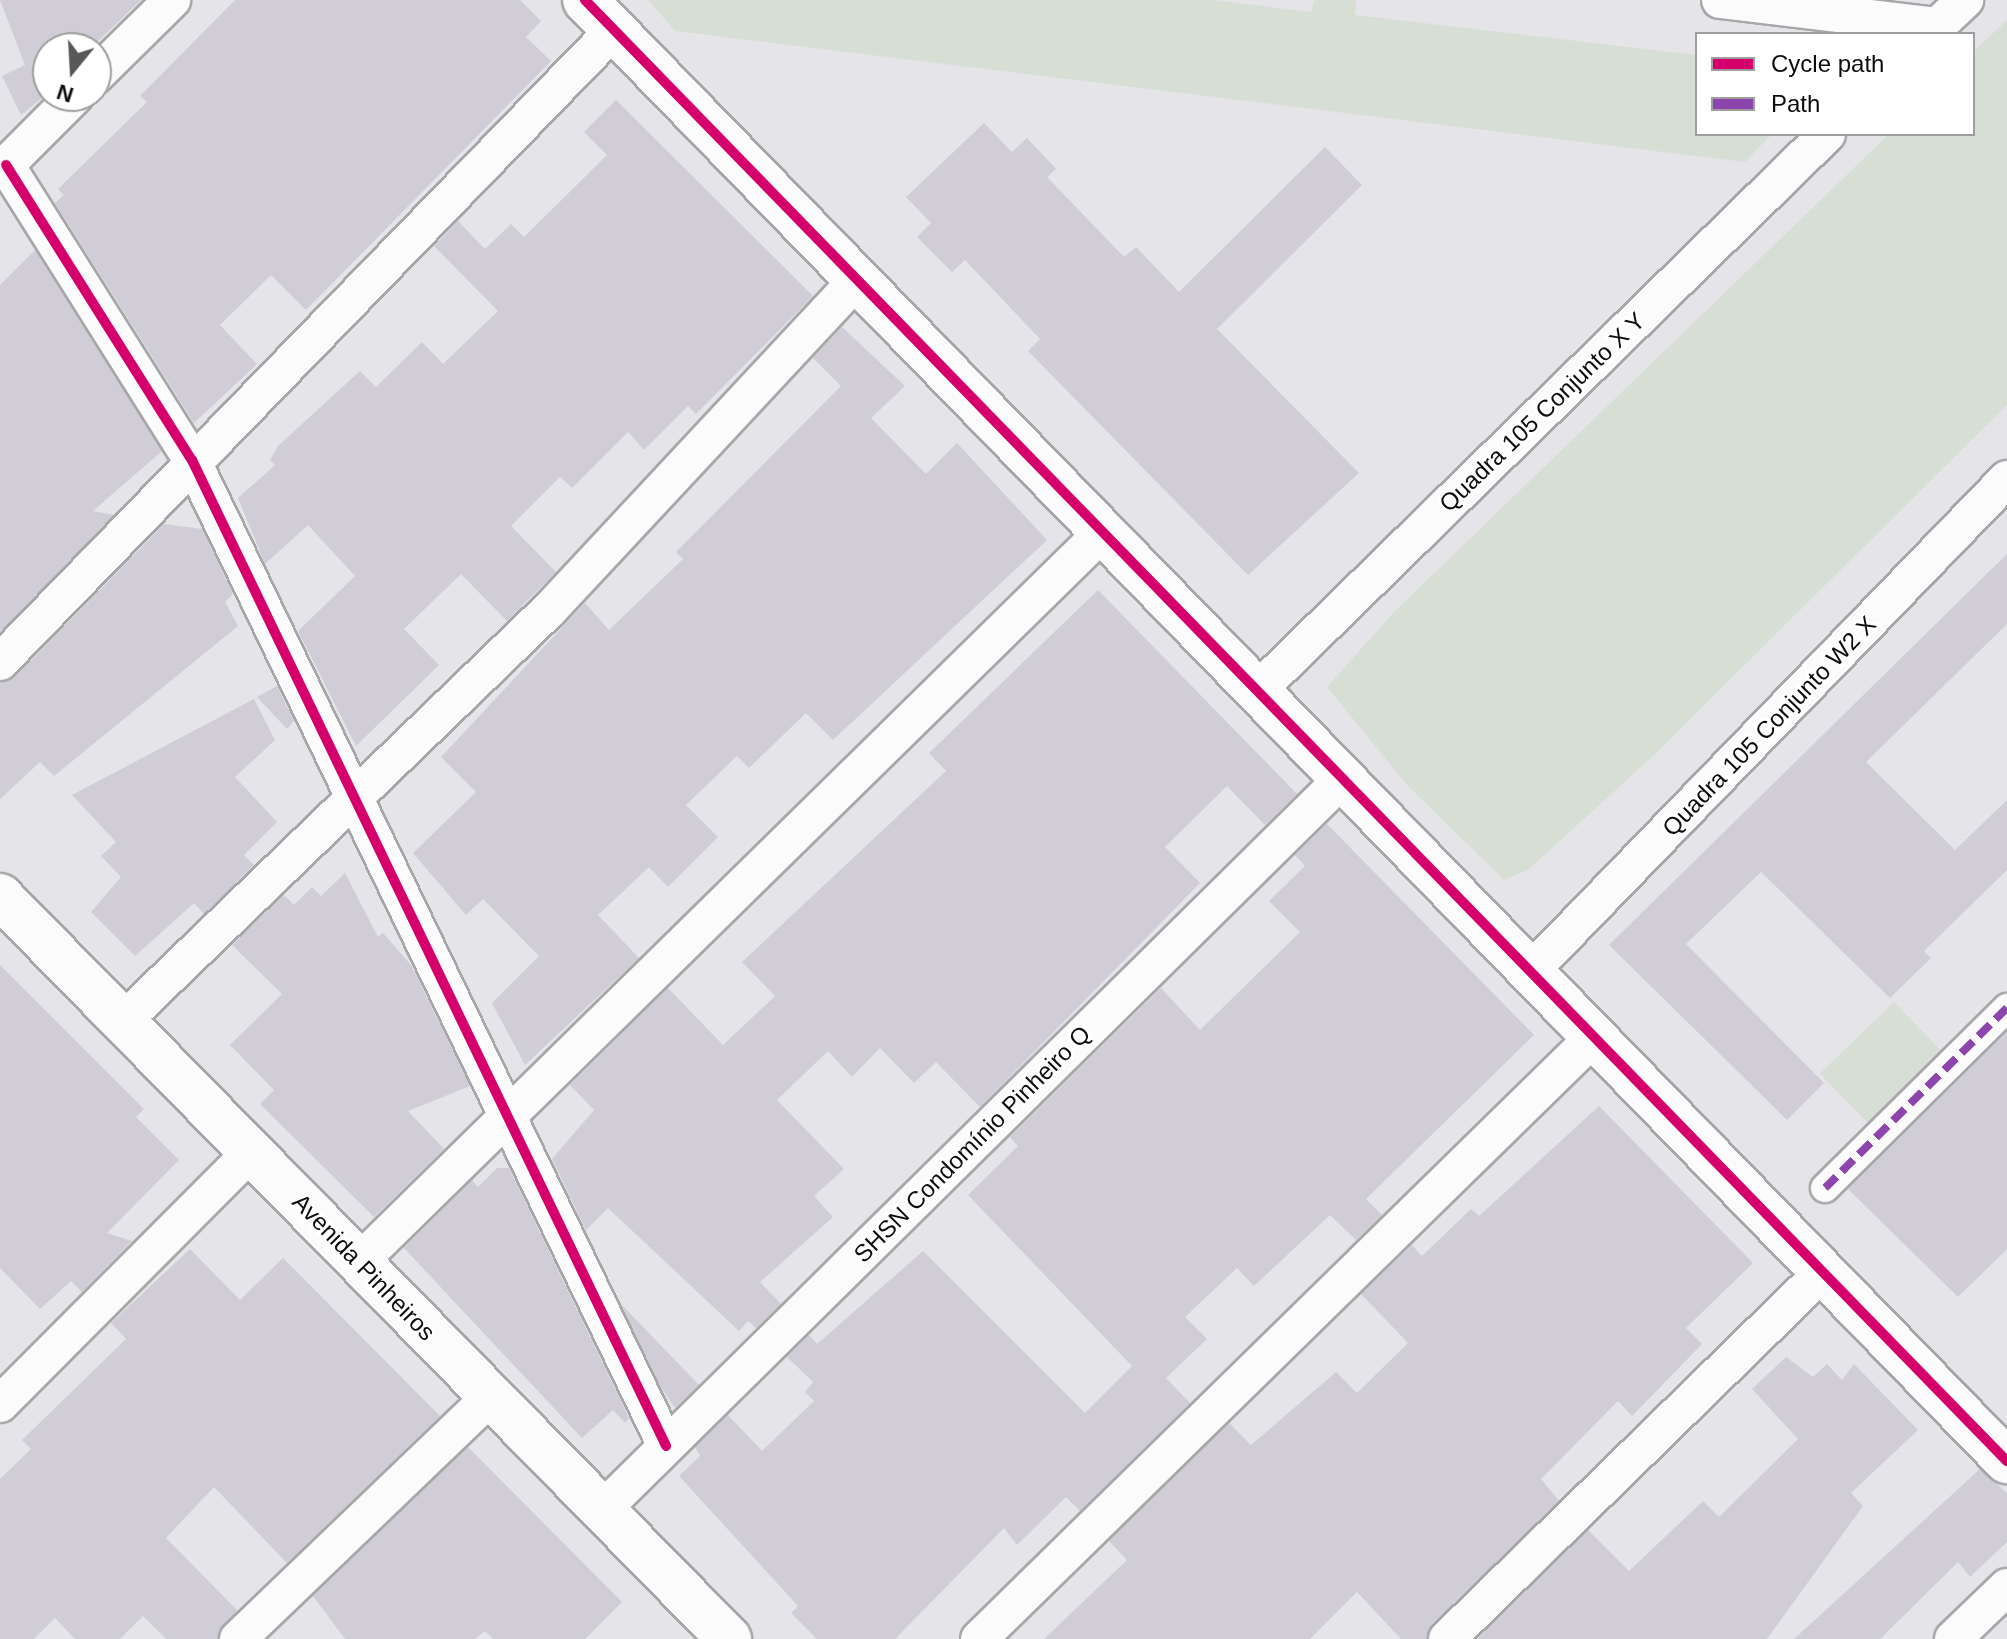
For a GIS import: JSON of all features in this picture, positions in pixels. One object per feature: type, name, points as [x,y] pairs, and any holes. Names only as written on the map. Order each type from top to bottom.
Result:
[{"type":"street","points":[[112,59],[172,0]]},
{"type":"street","points":[[1720,0],[1934,30],[1965,0]]},
{"type":"street","points":[[0,662],[192,460],[340,318],[599,15],[2007,1461]]},
{"type":"street","points":[[59,112],[3,168],[192,460],[504,1117],[666,1446]]},
{"type":"street","name":"Quadra 105 Conjunto X Y","points":[[1257,691],[1825,136]]},
{"type":"street","points":[[123,1021],[550,609],[857,280]]},
{"type":"street","name":"Quadra 105 Conjunto W2 X","points":[[1530,972],[2007,479]]},
{"type":"street","points":[[359,1262],[1103,532]]},
{"type":"street","name":"SHSN Condomínio Pinheiro Q","points":[[602,1510],[1343,778]]},
{"type":"street","name":"Avenida Pinheiros","points":[[0,896],[729,1639]]},
{"type":"street","points":[[1825,1188],[2007,1008]]},
{"type":"street","points":[[979,1639],[1594,1037]]},
{"type":"street","points":[[0,1404],[251,1152]]},
{"type":"street","points":[[1447,1639],[1823,1272]]},
{"type":"street","points":[[238,1639],[491,1396]]},
{"type":"street","points":[[1953,1639],[2007,1587]]},
{"type":"shaded area","points":[[648,0],[1214,0],[1311,12],[1314,0],[1356,0],[1355,15],[1695,55],[1695,136],[1770,136],[1745,162],[675,31]]},
{"type":"shaded area","points":[[2007,20],[2007,405],[1654,755],[1528,870],[1504,880],[1407,785],[1327,687],[1394,612],[1887,136],[1975,136],[1975,50]]},
{"type":"shaded area","points":[[1894,1002],[1950,1060],[1875,1131],[1820,1074]]},
{"type":"building","points":[[0,0],[141,0],[108,32],[32,32],[32,106],[21,115],[2,76],[25,65]]},
{"type":"building","points":[[235,0],[520,0],[541,21],[526,37],[551,61],[306,310],[271,275],[220,325],[257,364],[194,423],[55,203],[64,195],[58,189],[147,102],[140,96]]},
{"type":"building","points":[[616,100],[813,296],[696,414],[688,406],[644,450],[628,432],[572,488],[560,477],[511,526],[556,572],[507,621],[461,574],[404,629],[439,665],[356,746],[298,631],[355,576],[308,525],[265,564],[238,498],[275,465],[270,460],[278,446],[360,371],[376,387],[422,342],[443,364],[498,311],[434,246],[458,221],[485,249],[511,224],[524,237],[607,155],[584,132]]},
{"type":"building","points":[[984,123],[1012,152],[1027,138],[1056,169],[1047,177],[1124,257],[1136,247],[1179,292],[1325,147],[1362,185],[1217,329],[1359,473],[1248,575],[1028,351],[1040,339],[965,260],[952,272],[917,237],[931,223],[906,197]]},
{"type":"building","points":[[35,250],[162,451],[93,511],[114,515],[0,632],[0,285]]},
{"type":"building","points":[[842,327],[905,386],[871,418],[926,474],[957,443],[1047,540],[833,740],[806,713],[749,768],[737,756],[686,805],[718,837],[668,887],[649,867],[598,915],[639,958],[525,1065],[492,1003],[539,956],[483,899],[466,915],[413,853],[476,792],[441,757],[585,603],[609,630],[683,559],[676,552],[841,386],[813,358]]},
{"type":"building","points":[[164,524],[202,529],[233,594],[225,602],[238,626],[54,776],[40,762],[0,799],[0,682],[15,677]]},
{"type":"building","points":[[2007,554],[2007,624],[1866,762],[1955,850],[2007,800],[2007,870],[1924,951],[1931,958],[1890,998],[1761,872],[1686,944],[1824,1083],[1787,1120],[1609,945]]},
{"type":"building","points":[[1098,590],[1297,794],[1265,825],[1227,786],[1165,847],[1200,883],[980,1107],[936,1062],[914,1083],[880,1048],[852,1077],[828,1051],[777,1100],[844,1169],[814,1196],[833,1217],[760,1282],[781,1304],[756,1328],[748,1321],[739,1331],[608,1208],[586,1230],[552,1159],[594,1110],[570,1085],[668,988],[723,1045],[775,996],[742,962],[946,771],[929,753]]},
{"type":"building","points":[[277,686],[294,721],[287,729],[257,697]]},
{"type":"building","points":[[254,699],[275,740],[235,777],[277,822],[244,855],[254,865],[204,914],[194,903],[135,956],[91,912],[121,877],[101,856],[116,842],[72,795]]},
{"type":"building","points":[[1327,824],[1534,1035],[1366,1199],[1382,1215],[1356,1240],[1330,1215],[1254,1286],[1237,1268],[1185,1317],[1207,1339],[1166,1378],[1190,1403],[1080,1511],[1066,1497],[1017,1545],[1004,1528],[895,1639],[817,1639],[791,1613],[798,1606],[679,1476],[700,1456],[695,1447],[728,1415],[762,1451],[814,1401],[805,1392],[813,1382],[787,1357],[809,1335],[817,1344],[923,1251],[1085,1413],[1132,1366],[968,1195],[1018,1146],[1010,1137],[1161,988],[1200,1030],[1300,932],[1269,901],[1305,866],[1295,855]]},
{"type":"building","points":[[345,873],[378,937],[383,933],[411,965],[470,1086],[408,1111],[444,1149],[374,1217],[260,1104],[274,1090],[230,1045],[282,994],[232,945],[284,895],[294,905],[312,887],[321,896]]},
{"type":"building","points":[[0,965],[144,1109],[136,1117],[179,1160],[107,1233],[132,1241],[82,1292],[71,1281],[40,1309],[0,1268]]},
{"type":"building","points":[[2007,1032],[2007,1249],[1958,1297],[1848,1189]]},
{"type":"building","points":[[1599,1106],[1753,1263],[1686,1328],[1702,1344],[1632,1416],[1618,1401],[1541,1479],[1559,1501],[1432,1624],[1427,1639],[1401,1639],[1357,1592],[1310,1639],[1044,1639],[1127,1560],[1109,1541],[1229,1423],[1251,1445],[1336,1372],[1357,1393],[1408,1343],[1361,1294],[1412,1245],[1422,1256],[1471,1209],[1479,1216]]},
{"type":"building","points":[[497,1168],[509,1168],[629,1418],[625,1423],[613,1410],[582,1438],[404,1248],[472,1180],[478,1187]]},
{"type":"building","points":[[190,1249],[240,1300],[283,1258],[440,1416],[287,1563],[214,1487],[166,1538],[237,1610],[218,1639],[166,1639],[143,1616],[120,1639],[75,1639],[55,1618],[34,1639],[0,1639],[0,1479],[31,1449],[22,1440],[126,1339],[111,1323]]},
{"type":"building","points":[[620,1303],[699,1385],[675,1408],[660,1386]]},
{"type":"building","points":[[1786,1357],[1813,1377],[1827,1364],[1842,1380],[1854,1364],[1918,1430],[1851,1493],[1863,1506],[1767,1639],[1477,1639],[1588,1530],[1629,1571],[1703,1501],[1719,1517],[1798,1439],[1752,1389]]},
{"type":"building","points":[[468,1447],[622,1602],[585,1639],[493,1639],[485,1631],[475,1639],[345,1639],[313,1596]]},
{"type":"building","points":[[1980,1469],[2007,1493],[2007,1542],[1970,1577],[1958,1562],[1880,1639],[1794,1639]]},
{"type":"marked path","points":[[1825,1188],[2007,1008]]},
{"type":"cycle path","points":[[585,0],[2007,1461]]},
{"type":"cycle path","points":[[6,165],[192,460],[666,1446]]}]
